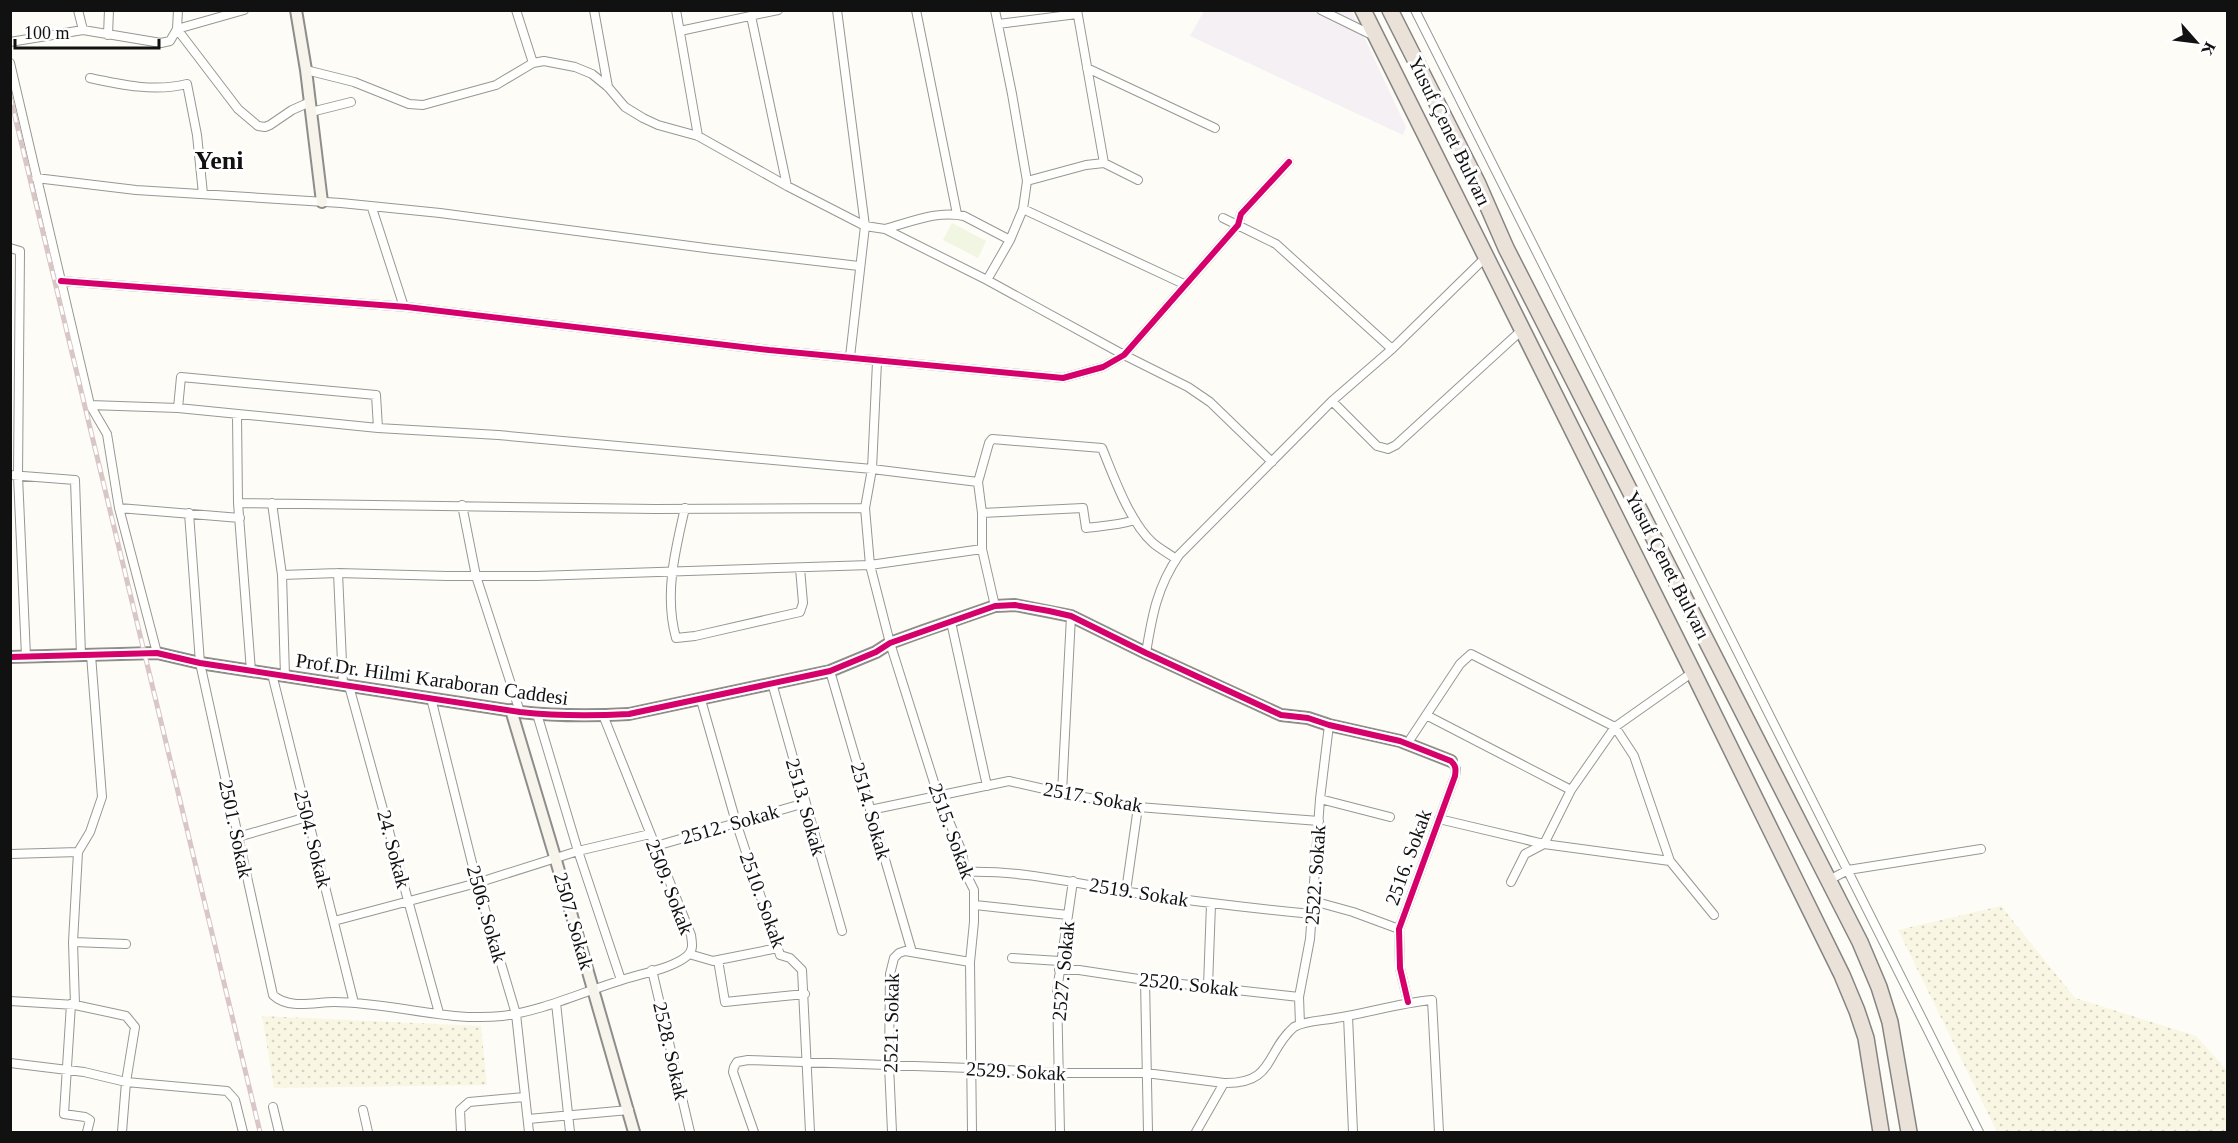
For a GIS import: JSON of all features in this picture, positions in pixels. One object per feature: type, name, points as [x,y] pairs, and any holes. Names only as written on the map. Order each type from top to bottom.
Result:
[{"type":"highway","name":"Yusuf Çenet Bulvarı","points":[[1363,10],[1837,966],[1866,1038],[1881,1132]]},
{"type":"highway","name":"Yusuf Çenet Bulvarı","points":[[1390,10],[1478,184],[1511,258],[1860,942],[1884,1003],[1895,1046],[1909,1132]]},
{"type":"street","points":[[78,10],[83,30]]},
{"type":"street","points":[[108,35],[109,10]]},
{"type":"street","points":[[10,42],[83,30],[161,43],[170,41],[177,29],[177,10]]},
{"type":"street","points":[[177,29],[244,10]]},
{"type":"street","points":[[296,10],[306,70],[322,202]]},
{"type":"street","points":[[516,10],[533,63]]},
{"type":"street","points":[[594,10],[608,87]]},
{"type":"street","points":[[676,10],[698,136]]},
{"type":"street","points":[[680,31],[778,10]]},
{"type":"street","points":[[837,10],[865,226],[850,357]]},
{"type":"street","points":[[916,10],[957,214]]},
{"type":"street","points":[[987,280],[1011,240],[1023,209],[1027,181],[995,10]]},
{"type":"street","points":[[1321,10],[1376,36]]},
{"type":"street","points":[[1415,10],[1979,1132]]},
{"type":"street","points":[[998,24],[1077,12],[1104,163]]},
{"type":"street","points":[[751,16],[787,186]]},
{"type":"street","points":[[177,29],[238,109],[258,126],[270,125],[292,110],[351,102]]},
{"type":"street","points":[[306,70],[354,82],[409,104],[423,105],[496,85],[533,63],[544,61],[575,67],[592,74],[608,87],[626,107],[643,118],[658,125],[698,136],[865,226],[885,229],[987,280],[1124,355],[1188,387],[1210,402],[1272,462]]},
{"type":"street","points":[[10,63],[90,405],[106,434],[119,508],[157,653]]},
{"type":"street","points":[[1087,69],[1215,128]]},
{"type":"street","points":[[90,78],[119,84],[168,89],[187,84],[197,135],[203,194]]},
{"type":"street","points":[[61,281],[404,307],[769,350],[850,357],[877,362],[1063,378],[1103,368],[1124,355],[1238,225],[1241,214],[1289,162]]},
{"type":"street","points":[[1027,181],[1086,165],[1104,163],[1138,180]]},
{"type":"street","points":[[36,178],[136,190],[322,202],[440,213],[701,248],[859,266]]},
{"type":"street","points":[[372,208],[404,307]]},
{"type":"street","points":[[1023,209],[1186,285]]},
{"type":"street","points":[[885,229],[933,215],[957,214],[1011,240]]},
{"type":"street","points":[[1223,218],[1276,244],[1392,349]]},
{"type":"street","points":[[10,249],[20,251],[14,476],[26,656]]},
{"type":"street","points":[[1146,653],[1154,607],[1166,574],[1176,559],[1332,401],[1392,349],[1486,257]]},
{"type":"street","points":[[1332,401],[1377,446],[1388,449],[1396,445],[1522,329]]},
{"type":"street","name":"2515. Sokak","points":[[877,362],[872,468],[866,508],[870,565],[890,643],[938,795],[962,852],[965,872],[974,890],[975,905],[970,962],[972,1132]]},
{"type":"street","points":[[178,408],[181,377],[376,395],[378,428]]},
{"type":"street","points":[[90,405],[178,408],[378,428],[498,435],[872,468],[978,482]]},
{"type":"street","points":[[237,415],[238,503],[251,671]]},
{"type":"street","points":[[995,606],[982,549],[982,513],[978,482],[992,438],[1102,448],[1115,482],[1136,520],[1152,542],[1176,559]]},
{"type":"street","points":[[14,476],[75,480],[86,655],[102,797],[90,832],[78,852],[73,1005],[64,1114],[90,1120],[87,1132]]},
{"type":"street","points":[[238,503],[866,508]]},
{"type":"street","points":[[272,503],[282,575],[285,676]]},
{"type":"street","points":[[462,505],[476,576],[515,711]]},
{"type":"street","points":[[119,508],[240,518]]},
{"type":"street","points":[[685,508],[671,571],[675,638],[695,636],[800,612],[803,603],[800,568]]},
{"type":"street","points":[[982,513],[1083,508],[1086,528],[1104,524],[1118,525],[1136,520]]},
{"type":"street","name":"2501. Sokak","points":[[189,513],[200,663],[273,996],[280,1002],[292,1004],[354,1004]]},
{"type":"street","points":[[282,575],[338,573],[476,576],[800,568],[870,565],[982,549]]},
{"type":"street","name":"24. Sokak","points":[[338,573],[346,685],[439,1013]]},
{"type":"street","name":"Prof.Dr. Hilmi Karaboran Caddesi","points":[[10,657],[157,653],[200,663],[537,714],[629,714],[830,671],[869,655],[890,643],[995,606],[1015,605],[1071,616],[1281,715],[1308,718],[1407,744],[1451,761]]},
{"type":"street","points":[[1062,793],[1071,616]]},
{"type":"street","points":[[951,622],[987,786]]},
{"type":"street","points":[[1407,744],[1460,664],[1471,654],[1615,727],[1634,756],[1670,861],[1714,915]]},
{"type":"street","name":"2514. Sokak","points":[[830,671],[912,952]]},
{"type":"street","points":[[1511,882],[1525,854],[1544,844],[1571,790],[1615,727],[1693,672]]},
{"type":"street","name":"2504. Sokak","points":[[272,674],[354,1004]]},
{"type":"street","name":"2513. Sokak","points":[[772,683],[842,930]]},
{"type":"street","name":"2506. Sokak","points":[[431,698],[477,883],[516,1014],[530,1132]]},
{"type":"street","name":"2510. Sokak","points":[[701,700],[736,822],[780,955],[790,958],[802,970],[805,994],[810,1132]]},
{"type":"street","name":"2507. Sokak","points":[[515,711],[634,1132]]},
{"type":"street","points":[[537,714],[578,851],[621,980]]},
{"type":"street","name":"2509. Sokak","points":[[516,1014],[556,1003],[682,959],[692,949],[691,935],[603,715]]},
{"type":"street","points":[[1426,715],[1571,790]]},
{"type":"street","name":"2522. Sokak","points":[[1300,1024],[1299,997],[1310,939],[1320,799],[1329,725]]},
{"type":"street","name":"2516. Sokak","points":[[1408,1002],[1400,968],[1399,929],[1455,776],[1456,769],[1451,761]]},
{"type":"street","name":"2517. Sokak","points":[[870,810],[1009,781],[1138,807],[1319,821]]},
{"type":"street","points":[[1320,799],[1390,817]]},
{"type":"street","name":"2512. Sokak","points":[[656,846],[805,803]]},
{"type":"street","points":[[1126,891],[1138,807]]},
{"type":"street","points":[[238,837],[307,817]]},
{"type":"street","points":[[1439,819],[1544,844],[1670,861]]},
{"type":"street","points":[[334,921],[477,883],[555,857],[650,834]]},
{"type":"street","points":[[1829,880],[1848,870],[1981,849]]},
{"type":"street","points":[[10,854],[78,852]]},
{"type":"street","name":"2519. Sokak","points":[[965,872],[999,871],[1211,904],[1312,914]]},
{"type":"street","name":"2527. Sokak","points":[[1060,1132],[1057,991],[1074,881]]},
{"type":"street","points":[[1314,901],[1338,907],[1399,929]]},
{"type":"street","points":[[1208,986],[1211,904]]},
{"type":"street","points":[[975,905],[1068,915]]},
{"type":"street","points":[[74,942],[126,944]]},
{"type":"street","points":[[689,954],[713,961],[778,948]]},
{"type":"street","name":"2521. Sokak","points":[[892,1132],[889,998],[892,962],[899,953],[905,951],[970,962]]},
{"type":"street","name":"2520. Sokak","points":[[1012,958],[1144,980],[1299,997]]},
{"type":"street","points":[[718,960],[725,1002],[805,994]]},
{"type":"street","name":"2528. Sokak","points":[[652,970],[690,1132]]},
{"type":"street","points":[[1144,980],[1148,1132]]},
{"type":"street","points":[[1300,1024],[1408,1002],[1432,1000],[1439,1132]]},
{"type":"street","points":[[10,1001],[73,1005],[126,1016],[135,1027],[126,1082],[122,1132]]},
{"type":"street","points":[[556,1003],[570,1132]]},
{"type":"street","points":[[354,1004],[487,1016],[516,1014]]},
{"type":"street","points":[[1348,1016],[1353,1132]]},
{"type":"street","name":"2529. Sokak","points":[[751,1132],[733,1072],[737,1062],[748,1060],[1057,1073],[1146,1073],[1238,1083],[1259,1075],[1290,1030],[1300,1024]]},
{"type":"street","points":[[10,1063],[68,1070],[126,1082],[227,1091],[235,1100],[243,1132]]},
{"type":"street","points":[[1196,1132],[1224,1083]]},
{"type":"street","points":[[461,1132],[460,1110],[469,1102],[525,1097]]},
{"type":"street","points":[[273,1107],[279,1132]]},
{"type":"street","points":[[363,1110],[368,1132]]},
{"type":"street","points":[[528,1119],[629,1110]]},
{"type":"shaded area","points":[[1204,11],[1352,11],[1406,127],[1403,135],[1190,36]]},
{"type":"shaded area","points":[[2001,906],[2075,998],[2196,1036],[2227,1070],[2227,1132],[1997,1132],[1898,930]]},
{"type":"shaded area","points":[[262,1016],[481,1026],[487,1085],[274,1088]]},
{"type":"green space","points":[[952,223],[986,241],[978,258],[943,240]]},
{"type":"railway","points":[[10,96],[260,1132]]},
{"type":"cycle path","points":[[61,281],[407,307],[769,350],[1063,378],[1103,367],[1124,355],[1238,225],[1241,214],[1289,162]]},
{"type":"cycle path","points":[[10,657],[157,653],[200,663],[520,712],[615,715],[629,714],[830,671],[876,652],[890,643],[995,606],[1015,605],[1071,616],[1281,715],[1308,718],[1400,741],[1453,763],[1455,776],[1399,929],[1400,968],[1408,1002]]},
{"type":"district","name":"Yeni","points":[[219,160]]}]
